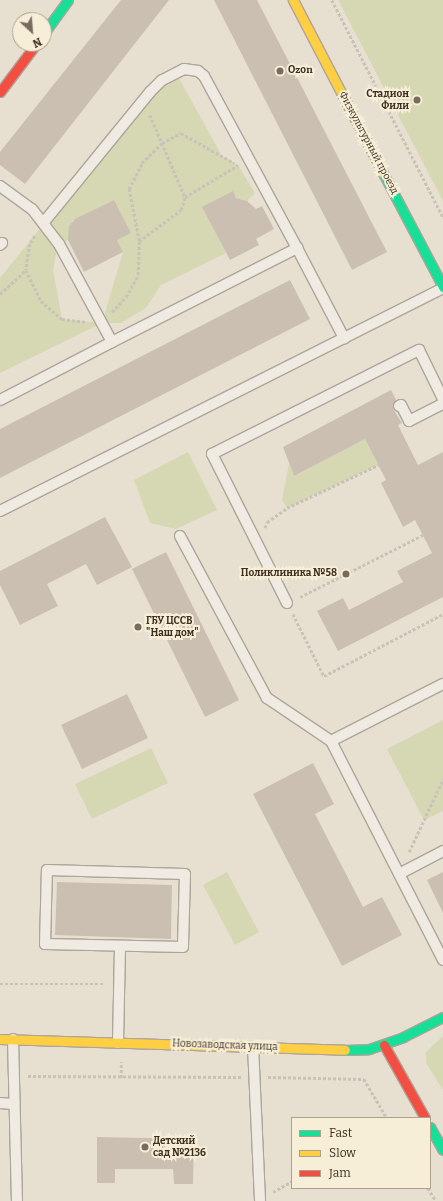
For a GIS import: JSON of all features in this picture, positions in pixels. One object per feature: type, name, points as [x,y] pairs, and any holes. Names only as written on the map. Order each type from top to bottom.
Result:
[{"type":"street","points":[[52,22],[68,0]]},
{"type":"street","name":"Физкультурный проезд","points":[[293,0],[443,287]]},
{"type":"street","points":[[0,92],[30,52]]},
{"type":"street","name":"Новозаводская улица","points":[[0,1039],[253,1046],[336,1050],[369,1049],[384,1045],[443,1017]]},
{"type":"street","points":[[384,1045],[424,1117]]},
{"type":"street","points":[[431,1129],[443,1150]]},
{"type":"lane","points":[[43,223],[162,80],[184,69],[198,71],[204,76],[344,338]]},
{"type":"lane","points":[[0,186],[32,209],[43,223],[58,244],[112,342]]},
{"type":"lane","points":[[0,400],[297,248]]},
{"type":"lane","points":[[0,511],[443,287]]},
{"type":"lane","points":[[287,603],[212,454],[419,350],[443,399]]},
{"type":"lane","points":[[399,406],[401,405],[409,421],[443,404]]},
{"type":"lane","points":[[180,536],[267,698],[331,741],[443,960]]},
{"type":"lane","points":[[331,741],[443,684]]},
{"type":"lane","points":[[399,874],[443,851]]},
{"type":"lane","points":[[47,870],[185,874],[183,947],[120,946],[45,944],[47,870]]},
{"type":"lane","points":[[118,1043],[120,946]]},
{"type":"lane","points":[[13,1039],[13,1104],[17,1201]]},
{"type":"lane","points":[[253,1046],[260,1200]]},
{"type":"lane","points":[[0,1104],[13,1104]]},
{"type":"path","points":[[332,0],[443,217]]},
{"type":"path","points":[[139,241],[182,210],[184,197],[144,100]]},
{"type":"path","points":[[43,223],[30,244],[26,270],[41,301],[62,319],[102,323],[126,297],[138,275],[139,241],[129,188],[142,163],[162,143],[182,133],[238,165]]},
{"type":"path","points":[[184,197],[248,159]]},
{"type":"path","points":[[0,294],[26,270]]},
{"type":"path","points":[[263,534],[267,522],[287,508],[378,465]]},
{"type":"path","points":[[423,535],[287,603],[324,676],[443,614]]},
{"type":"path","points":[[298,590],[301,596]]},
{"type":"path","points":[[0,984],[119,984]]},
{"type":"path","points":[[13,1076],[121,1078],[121,1060]]},
{"type":"path","points":[[260,1200],[291,1182]]},
{"type":"path","points":[[429,1189],[436,1201]]},
{"type":"green space","name":"Стадион Фили","points":[[338,0],[443,0],[443,201]]},
{"type":"green space","points":[[176,73],[222,156],[238,165],[255,193],[247,201],[236,198],[203,207],[226,253],[161,285],[146,308],[121,323],[102,323],[0,373],[0,278],[150,92]],"holes":[[[114,200],[131,233],[117,240],[123,252],[102,323],[62,319],[53,270],[58,244],[68,240],[72,221]]]},
{"type":"green space","points":[[365,439],[378,465],[287,508],[282,500],[289,464],[294,476]]},
{"type":"green space","points":[[188,452],[217,510],[176,529],[150,523],[134,480]]},
{"type":"green space","points":[[443,720],[443,811],[424,820],[387,749]]},
{"type":"green space","points":[[151,748],[168,783],[92,819],[75,784]]},
{"type":"green space","points":[[227,872],[259,932],[235,945],[203,885]]},
{"type":"green space","points":[[443,1036],[443,1090],[426,1063],[426,1052]]},
{"type":"building","points":[[121,0],[169,0],[25,184],[0,165],[0,152]]},
{"type":"building","points":[[214,0],[257,0],[387,252],[352,270]]},
{"type":"building","points":[[233,191],[236,198],[247,201],[256,209],[262,206],[274,229],[256,239],[259,245],[230,260],[202,207]]},
{"type":"building","points":[[114,200],[131,233],[117,240],[123,252],[84,272],[68,240],[69,226],[75,219]]},
{"type":"building","points":[[290,280],[310,319],[0,478],[0,429]]},
{"type":"building","points":[[391,390],[396,400],[393,409],[402,423],[398,425],[418,465],[443,452],[443,597],[338,651],[317,611],[343,598],[349,610],[403,582],[397,571],[432,553],[415,520],[403,527],[381,483],[386,480],[365,439],[294,476],[283,447]]},
{"type":"building","points":[[105,517],[132,567],[97,585],[86,564],[47,584],[58,606],[20,625],[0,585],[0,571]]},
{"type":"building","points":[[166,552],[239,700],[205,717],[132,569]]},
{"type":"building","points":[[127,694],[148,738],[82,769],[61,725]]},
{"type":"building","points":[[313,763],[334,804],[315,814],[363,907],[382,897],[402,935],[342,966],[253,794]]},
{"type":"building","points":[[443,872],[443,913],[427,880]]},
{"type":"building","points":[[57,882],[172,885],[171,939],[55,935]]},
{"type":"building","points":[[97,1137],[194,1139],[193,1184],[174,1184],[173,1169],[115,1169],[115,1183],[97,1183]]},
{"type":"traffic: fast","points":[[52,22],[68,0]]},
{"type":"traffic: fast","points":[[383,173],[443,287]]},
{"type":"traffic: fast","points":[[345,1050],[369,1049],[403,1037],[443,1017]]},
{"type":"traffic: fast","points":[[431,1129],[443,1150]]},
{"type":"traffic: slow","points":[[293,0],[383,173]]},
{"type":"traffic: slow","points":[[0,1039],[345,1050]]},
{"type":"traffic: jam","points":[[0,92],[30,52]]},
{"type":"traffic: jam","points":[[384,1045],[424,1117]]},
{"type":"place","name":"Ozon","points":[[280,71]]},
{"type":"place","name":"Стадион Фили","points":[[417,100]]},
{"type":"place","name":"Поликлиника №58","points":[[346,574]]},
{"type":"place","name":"ГБУ ЦССВ \"Наш дом\"","points":[[138,627]]},
{"type":"place","name":"Детский сад №2136","points":[[145,1147]]}]
